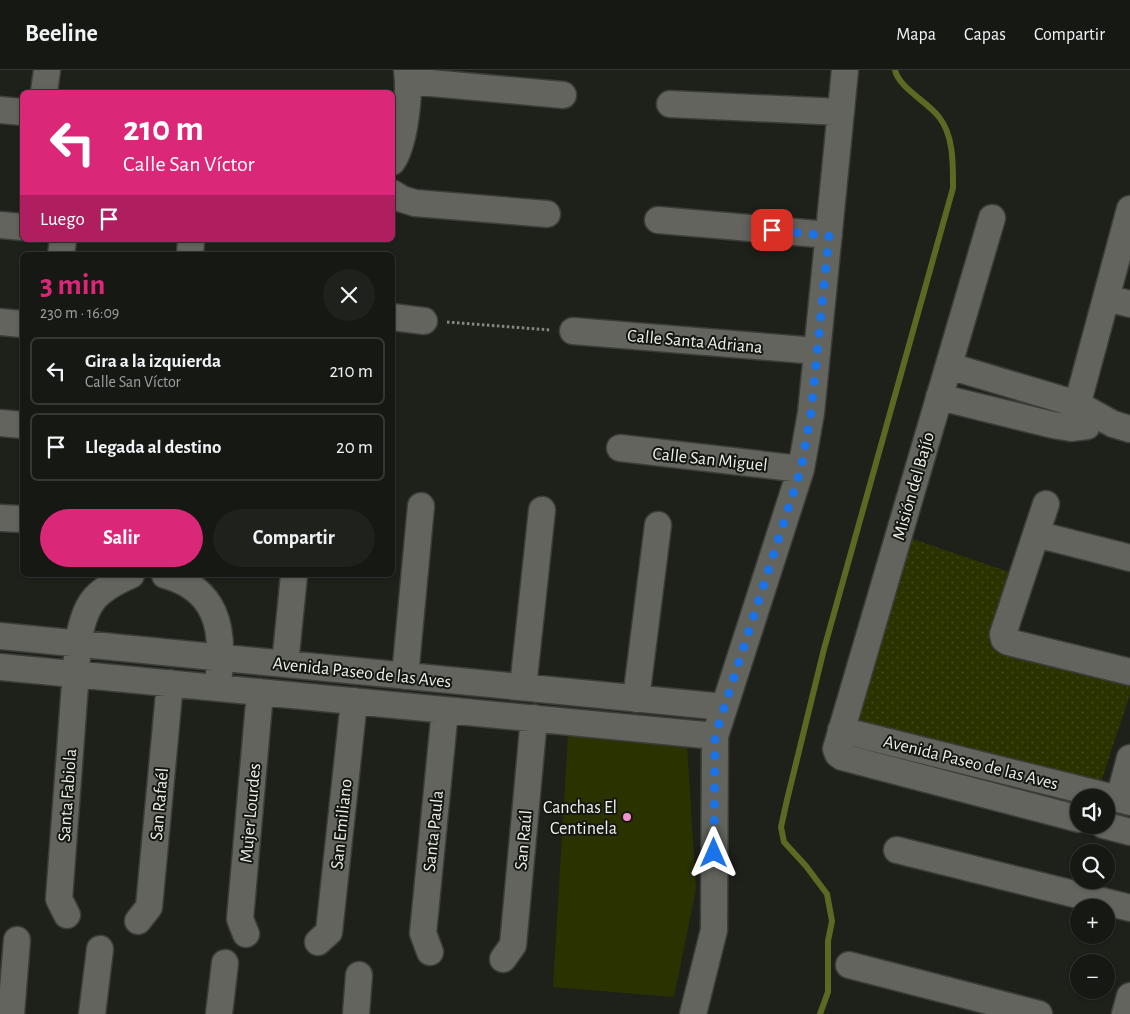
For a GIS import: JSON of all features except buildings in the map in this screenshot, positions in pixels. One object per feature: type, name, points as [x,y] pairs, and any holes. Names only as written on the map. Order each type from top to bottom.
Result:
[{"type":"street","points":[[44,90],[47,70]]},
{"type":"street","points":[[693,1014],[714,930],[715,736],[801,469],[811,413],[845,70]]},
{"type":"street","points":[[395,157],[401,146],[408,76],[563,95]]},
{"type":"street","points":[[670,104],[841,112]]},
{"type":"street","points":[[0,110],[20,112]]},
{"type":"street","points":[[395,195],[402,200],[415,202],[547,214]]},
{"type":"street","points":[[939,397],[1053,426],[1074,416],[1118,301],[1130,209]]},
{"type":"street","name":"Misión del Bajío","points":[[839,742],[992,218]]},
{"type":"street","points":[[658,220],[829,236]]},
{"type":"street","points":[[0,225],[20,227]]},
{"type":"street","points":[[395,318],[424,320]]},
{"type":"street","points":[[0,322],[20,324]]},
{"type":"street","name":"Calle Santa Adriana","points":[[573,331],[817,351]]},
{"type":"street","points":[[948,366],[1074,416],[1121,427]]},
{"type":"street","points":[[0,423],[20,425]]},
{"type":"street","name":"Calle San Miguel","points":[[620,448],[801,469]]},
{"type":"street","points":[[1046,504],[1003,634],[1004,639],[1008,642],[1130,672]]},
{"type":"street","points":[[405,676],[421,506]]},
{"type":"street","points":[[523,687],[542,517]]},
{"type":"street","points":[[0,518],[20,519]]},
{"type":"street","points":[[636,699],[658,525]]},
{"type":"street","points":[[1036,534],[1130,558]]},
{"type":"street","name":"Santa Fabiola","points":[[67,915],[59,899],[81,622],[92,601],[110,584],[126,577]]},
{"type":"street","points":[[172,577],[198,592],[213,612],[219,626],[221,658],[218,688]]},
{"type":"street","points":[[285,664],[294,577]]},
{"type":"street","name":"Avenida Paseo de las Aves","points":[[0,636],[724,707]]},
{"type":"street","name":"Avenida Paseo de las Aves","points":[[0,667],[715,736]]},
{"type":"street","name":"San Rafaél","points":[[138,921],[149,908],[170,683]]},
{"type":"street","name":"Mujer Lourdes","points":[[246,934],[240,919],[260,692]]},
{"type":"street","name":"San Emiliano","points":[[318,942],[329,932],[354,701]]},
{"type":"street","name":"Santa Paula","points":[[430,952],[423,934],[445,710]]},
{"type":"street","name":"San Raúl","points":[[503,959],[513,945],[534,718]]},
{"type":"street","name":"Avenida Paseo de las Aves","points":[[1070,817],[842,757],[839,742],[1124,801]]},
{"type":"street","points":[[1124,801],[1130,758]]},
{"type":"street","points":[[1115,828],[1130,832]]},
{"type":"street","points":[[897,850],[1130,908]]},
{"type":"street","points":[[11,1014],[18,940]]},
{"type":"street","points":[[92,1014],[100,949]]},
{"type":"street","points":[[220,1014],[225,964]]},
{"type":"street","points":[[849,965],[1039,1014]]},
{"type":"street","points":[[356,1014],[360,975]]},
{"type":"street","points":[[1125,1014],[1130,996]]},
{"type":"path","points":[[424,320],[573,331]]},
{"type":"green space","points":[[910,538],[1012,573],[997,643],[1130,680],[1130,694],[1101,782],[855,722]]},
{"type":"green space","name":"Canchas El Centinela","points":[[568,734],[687,746],[696,889],[674,997],[553,987]]},
{"type":"waterway","points":[[820,1014],[828,992],[828,941],[832,921],[827,894],[806,866],[784,842],[781,827],[824,649],[953,188],[952,151],[948,133],[934,111],[902,83],[895,70]]},
{"type":"place","name":"Canchas El Centinela","points":[[627,817]]},
{"type":"route","points":[[714,853],[715,736],[801,469],[811,413],[829,236],[772,230]]}]
